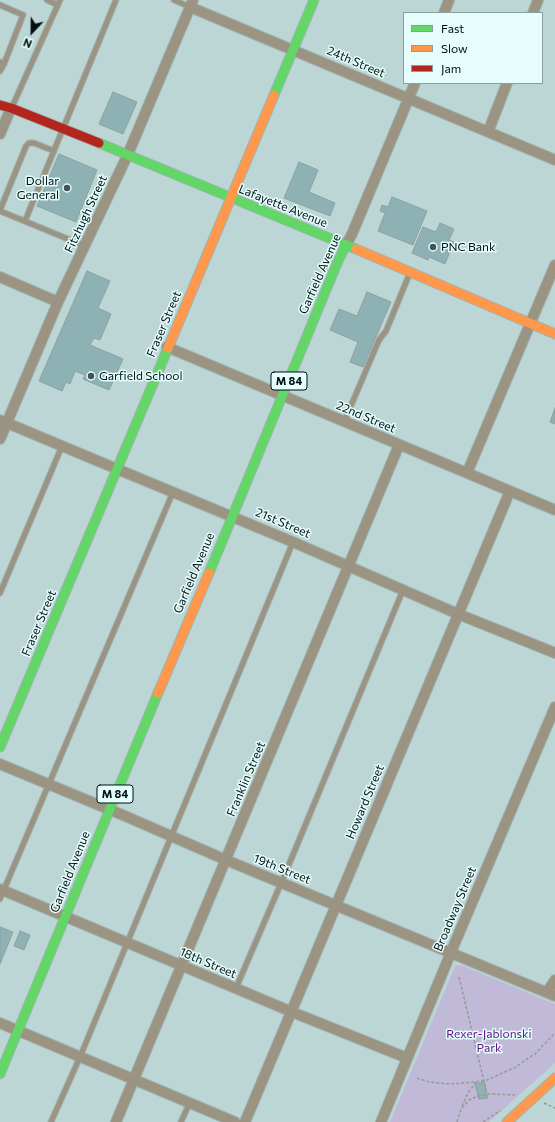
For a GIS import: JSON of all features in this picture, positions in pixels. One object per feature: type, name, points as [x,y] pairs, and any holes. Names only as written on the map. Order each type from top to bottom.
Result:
[{"type":"main road","name":"Fraser Street","points":[[0,747],[314,0]]},
{"type":"main road","name":"Lafayette Avenue","points":[[0,105],[128,154],[555,334]]},
{"type":"main road","name":"Garfield Avenue","points":[[0,1074],[338,261],[346,245]]},
{"type":"main road","points":[[507,1122],[555,1078]]},
{"type":"street","points":[[444,12],[449,0]]},
{"type":"street","points":[[534,12],[538,0]]},
{"type":"street","name":"24th Street","points":[[192,4],[293,50],[555,160]]},
{"type":"street","name":"Fitzhugh Street","points":[[0,439],[4,421],[128,154],[192,4]]},
{"type":"street","name":"Garfield Avenue","points":[[346,245],[355,227],[415,84]]},
{"type":"street","points":[[488,132],[507,84]]},
{"type":"street","points":[[0,134],[11,108]]},
{"type":"street","points":[[467,473],[555,264]]},
{"type":"street","points":[[2,279],[58,302]]},
{"type":"street","name":"22nd Street","points":[[167,348],[555,510]]},
{"type":"street","name":"21st Street","points":[[4,421],[117,470],[232,516],[458,614],[555,653]]},
{"type":"street","name":"Franklin Street","points":[[116,1122],[399,445]]},
{"type":"street","name":"Howard Street","points":[[246,1122],[510,491]]},
{"type":"street","name":"Broadway Street","points":[[381,1122],[555,707]]},
{"type":"street","name":"19th Street","points":[[0,764],[226,860],[551,994]]},
{"type":"street","name":"18th Street","points":[[1,893],[66,916],[292,1012],[407,1058]]},
{"type":"street","points":[[551,994],[555,980]]},
{"type":"street","points":[[0,1023],[235,1122]]},
{"type":"lane","points":[[11,108],[59,2],[47,0]]},
{"type":"lane","points":[[25,221],[116,0]]},
{"type":"lane","points":[[174,0],[192,4]]},
{"type":"lane","points":[[0,5],[23,15],[0,71]]},
{"type":"lane","points":[[54,151],[34,143],[29,143],[26,146],[0,210],[85,246]]},
{"type":"lane","points":[[344,422],[379,340],[386,330],[410,272]]},
{"type":"lane","points":[[0,593],[62,446]]},
{"type":"lane","points":[[1,893],[173,492]]},
{"type":"lane","points":[[51,1122],[80,1057],[126,942],[293,542]]},
{"type":"lane","points":[[236,988],[403,590]]},
{"type":"lane","points":[[181,1122],[190,1102]]},
{"type":"path","points":[[459,977],[487,1094]]},
{"type":"path","points":[[417,1078],[441,1084],[456,1084],[476,1082],[503,1074],[528,1060],[555,1033]]},
{"type":"path","points":[[457,1122],[461,1108],[468,1093],[476,1082]]},
{"type":"path","points":[[461,1108],[469,1100],[478,1096],[487,1094],[517,1095]]},
{"type":"path","points":[[483,1122],[501,1110]]},
{"type":"green space","name":"Rexer-Jablonski Park","points":[[461,965],[555,1004],[555,1063],[489,1122],[390,1122],[455,966]]},
{"type":"building","points":[[113,92],[137,102],[123,134],[99,124]]},
{"type":"building","name":"Dollar General","points":[[59,154],[97,170],[76,222],[37,206]]},
{"type":"building","points":[[299,162],[318,170],[309,192],[335,203],[330,216],[284,198]]},
{"type":"building","points":[[392,197],[427,211],[413,245],[378,231],[385,213],[380,211],[382,205],[388,207]]},
{"type":"building","name":"PNC Bank","points":[[440,223],[454,229],[449,240],[454,242],[445,264],[429,257],[428,260],[412,253],[423,227],[436,232]]},
{"type":"building","points":[[87,271],[110,281],[98,308],[111,314],[100,340],[94,338],[90,345],[123,359],[109,390],[83,379],[85,375],[75,371],[70,384],[66,382],[62,391],[39,381]]},
{"type":"building","points":[[367,292],[391,302],[363,367],[350,362],[358,342],[330,330],[339,309],[357,316]]},
{"type":"building","points":[[555,408],[555,424],[550,422]]},
{"type":"building","points":[[0,927],[13,932],[0,964]]},
{"type":"building","points":[[20,931],[30,935],[24,950],[14,946]]},
{"type":"building","points":[[484,1082],[488,1098],[479,1099],[475,1084]]},
{"type":"traffic: fast","points":[[274,95],[314,0]]},
{"type":"traffic: fast","points":[[99,143],[346,245]]},
{"type":"traffic: fast","points":[[209,573],[338,261],[346,245],[356,249]]},
{"type":"traffic: fast","points":[[0,747],[168,348]]},
{"type":"traffic: fast","points":[[0,1074],[158,693]]},
{"type":"traffic: slow","points":[[168,348],[274,95]]},
{"type":"traffic: slow","points":[[356,249],[555,334]]},
{"type":"traffic: slow","points":[[158,693],[209,573]]},
{"type":"traffic: slow","points":[[507,1122],[555,1078]]},
{"type":"traffic: jam","points":[[0,105],[99,143]]},
{"type":"place","name":"Dollar General","points":[[67,188]]},
{"type":"place","name":"PNC Bank","points":[[433,247]]},
{"type":"place","name":"Garfield School","points":[[91,376]]}]
